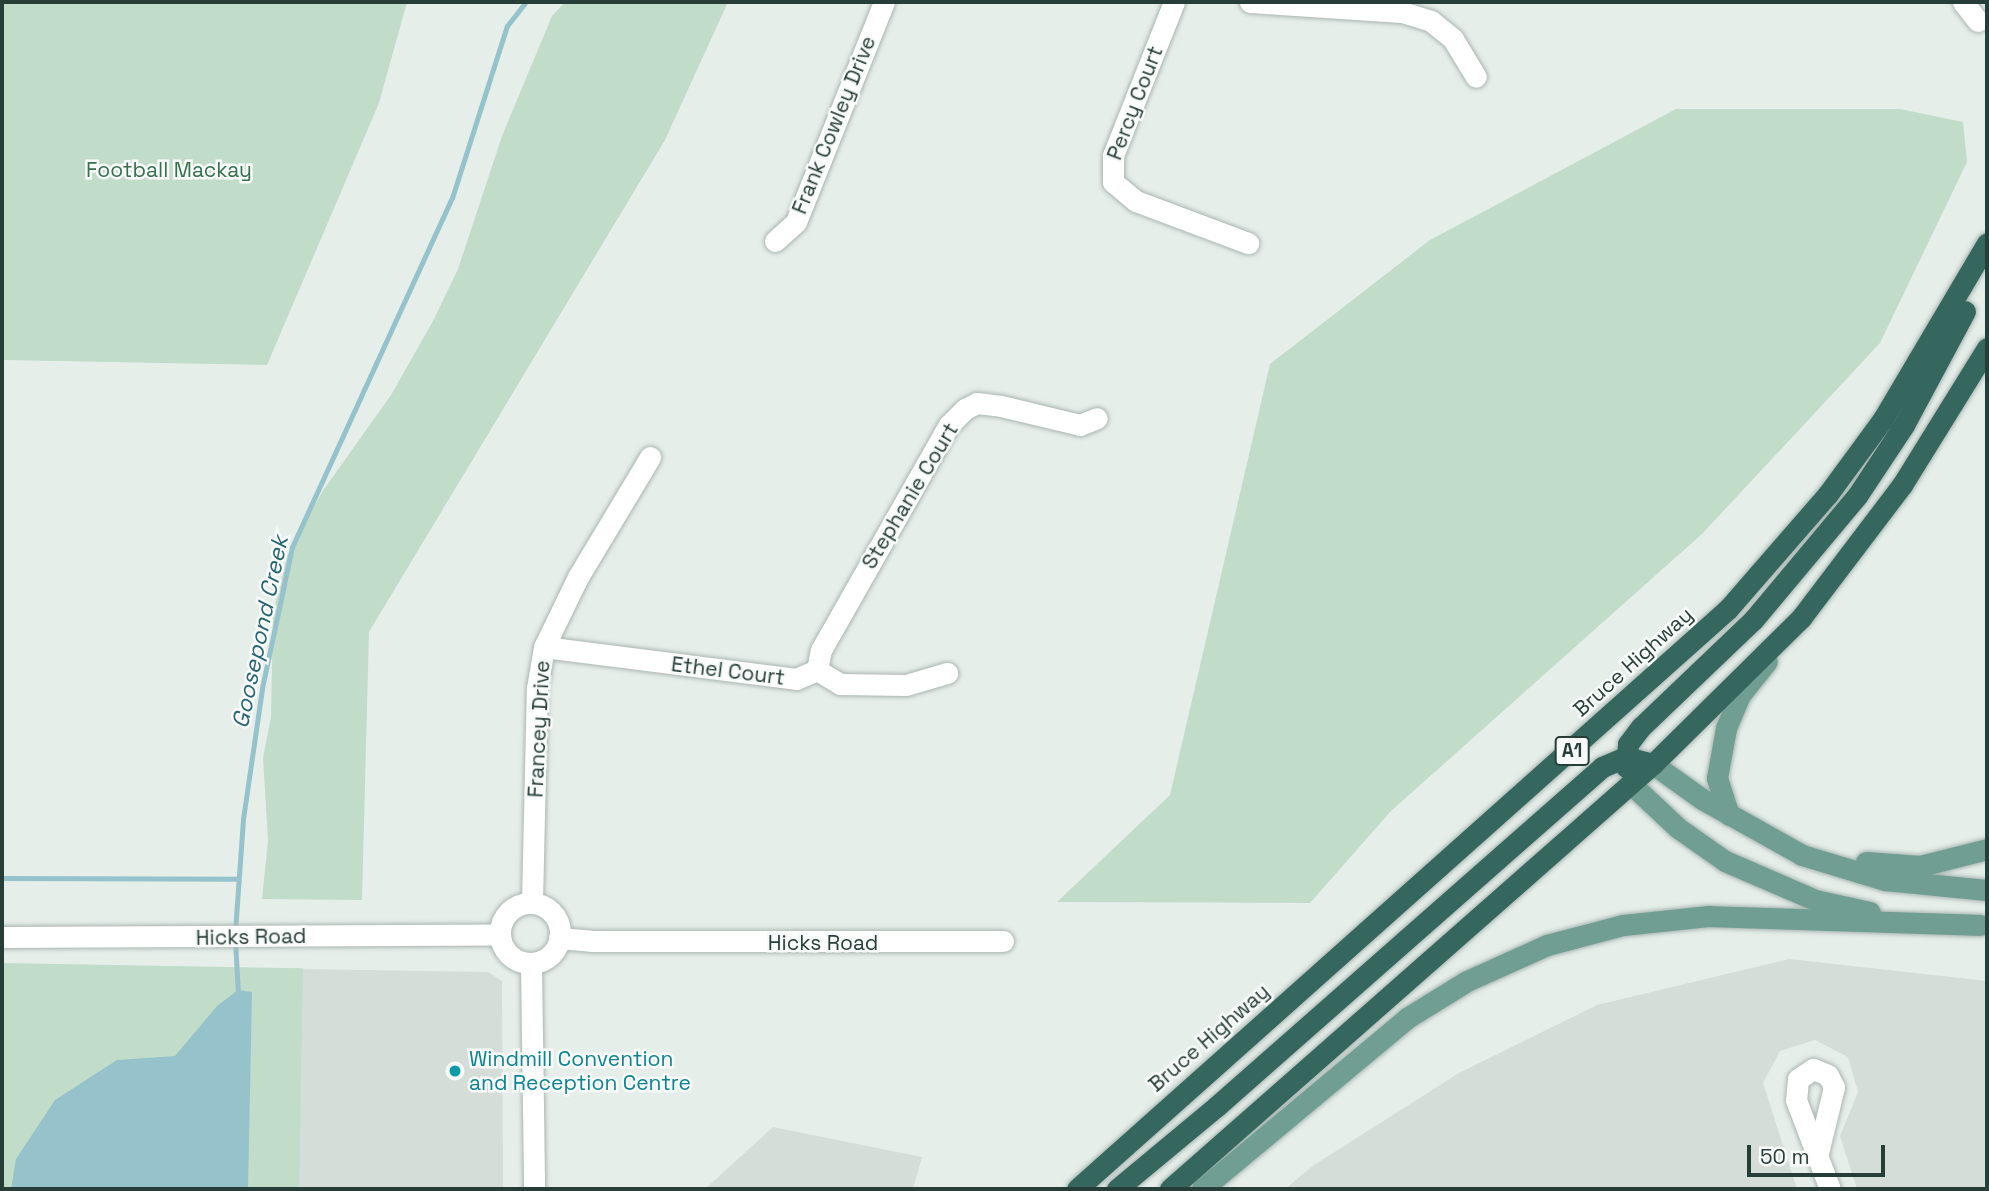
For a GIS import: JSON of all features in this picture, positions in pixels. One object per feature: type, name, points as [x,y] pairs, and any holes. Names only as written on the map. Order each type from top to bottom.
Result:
[{"type":"highway","name":"Bruce Highway","points":[[1077,1189],[1728,608],[1821,503],[1877,428],[1987,243]]},
{"type":"highway","points":[[1117,1189],[1217,1106],[1596,772],[1625,757],[1640,727],[1776,596],[1857,496],[1918,400],[1987,266]]},
{"type":"highway","points":[[1170,1189],[1653,764],[1801,618],[1910,473],[1987,348]]},
{"type":"highway","points":[[1625,757],[1653,764]]},
{"type":"highway","points":[[1625,757],[1630,783]]},
{"type":"main road","points":[[1801,618],[1740,695],[1729,720],[1717,778],[1733,818],[1848,857],[1896,867],[1943,863],[1987,849]]},
{"type":"main road","points":[[1653,764],[1733,818],[1802,855],[1841,870],[1923,887],[1987,890]]},
{"type":"main road","points":[[1630,783],[1700,845],[1770,884],[1846,908],[1983,925]]},
{"type":"main road","points":[[1202,1189],[1407,1017],[1476,976],[1547,945],[1623,925],[1709,916],[1983,925]]},
{"type":"street","name":"Frank Cowley Drive","points":[[775,241],[796,222],[884,2]]},
{"type":"street","name":"Percy Court","points":[[1174,2],[1113,155],[1106,186],[1136,201],[1248,243]]},
{"type":"street","points":[[1250,2],[1402,12],[1431,21],[1453,39],[1476,76]]},
{"type":"street","points":[[1963,2],[1978,21]]},
{"type":"street","name":"Stephanie Court","points":[[817,670],[821,650],[949,425],[965,409],[977,403],[1001,406],[1080,425],[1097,418]]},
{"type":"street","name":"Francey Drive","points":[[531,903],[537,688],[544,647],[578,577],[650,457]]},
{"type":"street","name":"Ethel Court","points":[[544,647],[796,679],[817,670],[840,684],[906,685],[947,673]]},
{"type":"street","points":[[531,903],[555,918],[559,937],[552,953],[531,964],[513,958],[500,934],[508,913],[531,903]]},
{"type":"street","name":"Hicks Road","points":[[2,937],[500,934]]},
{"type":"street","name":"Hicks Road","points":[[559,937],[591,942],[1003,940]]},
{"type":"street","points":[[531,964],[534,1189]]},
{"type":"street","points":[[1818,1153],[1830,1189]]},
{"type":"shaded area","points":[[1789,959],[1987,981],[1987,1189],[1857,1189],[1840,1136],[1858,1092],[1848,1057],[1815,1040],[1780,1051],[1763,1083],[1797,1189],[1285,1189],[1314,1165],[1459,1073],[1597,1005]]},
{"type":"shaded area","points":[[303,969],[488,972],[502,981],[503,1189],[280,1189]]},
{"type":"shaded area","points":[[773,1127],[922,1157],[913,1189],[705,1189]]},
{"type":"green space","name":"Football Mackay","points":[[2,2],[407,2],[379,103],[267,365],[2,360]]},
{"type":"green space","points":[[565,2],[728,2],[665,140],[369,632],[362,900],[262,899],[268,840],[263,758],[271,717],[273,613],[287,556],[322,492],[391,395],[433,321],[458,269],[502,136],[552,16]]},
{"type":"green space","points":[[1676,109],[1900,109],[1963,122],[1967,162],[1880,343],[1702,534],[1391,811],[1310,903],[1057,902],[1170,795],[1270,364],[1430,240]]},
{"type":"green space","points":[[2,963],[303,968],[299,1189],[2,1189]]},
{"type":"water","points":[[238,990],[252,992],[248,1189],[11,1189],[16,1159],[55,1100],[117,1060],[175,1056],[217,1006]]},
{"type":"waterway","name":"Goosepond Creek","points":[[235,931],[243,819],[262,688],[292,547],[452,198],[507,26],[526,2]]},
{"type":"waterway","points":[[2,878],[238,879]]},
{"type":"waterway","name":"Goosepond Creek","points":[[235,940],[238,994]]},
{"type":"place","name":"Windmill Convention and Reception Centre","points":[[455,1071]]}]
